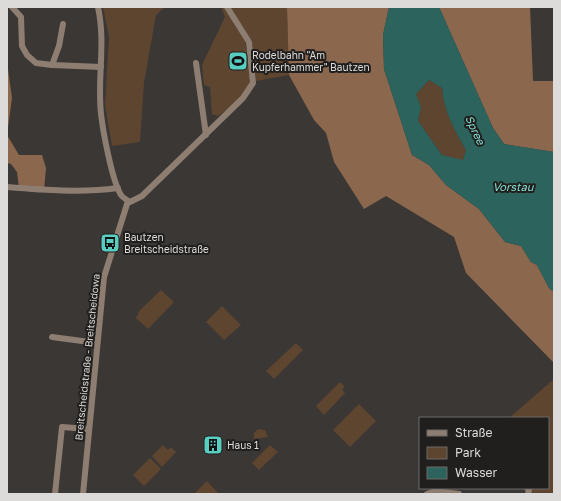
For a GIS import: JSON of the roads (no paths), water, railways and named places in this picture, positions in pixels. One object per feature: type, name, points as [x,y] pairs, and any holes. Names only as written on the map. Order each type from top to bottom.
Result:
[{"type":"street","points":[[12,7],[21,17],[22,46],[27,55],[36,63],[101,67]]},
{"type":"street","points":[[98,7],[103,38],[101,67],[101,113],[107,148],[118,188],[120,194],[128,201],[134,201],[142,196],[243,98],[253,83],[249,42],[227,7]]},
{"type":"street","points":[[52,65],[59,46],[63,24]]},
{"type":"street","points":[[196,63],[206,135]]},
{"type":"street","points":[[7,187],[67,191],[90,191],[118,188]]},
{"type":"street","name":"Breitscheidstraße - Breitscheidowa","points":[[83,494],[88,429],[104,277],[128,201]]},
{"type":"street","points":[[52,337],[97,343]]},
{"type":"street","points":[[55,494],[62,427],[88,429]]},
{"type":"street","points":[[428,494],[435,491],[459,494]]},
{"type":"water","name":"Vorstau","points":[[389,7],[439,7],[493,128],[504,144],[554,152],[554,292],[549,288],[537,265],[531,262],[521,246],[505,242],[479,209],[446,185],[429,165],[412,155],[384,69],[383,35]],"holes":[[[429,80],[442,88],[445,105],[450,120],[466,150],[463,160],[442,155],[418,121],[421,107],[416,94]]]},
{"type":"place","name":"Rodelbahn \"Am Kupferhammer\" Bautzen","points":[[238,61]]},
{"type":"place","name":"Bautzen Breitscheidstraße","points":[[110,243]]},
{"type":"place","name":"Haus 1","points":[[213,445]]},
{"type":"water label","name":"Spree","points":[[475,130]]}]
